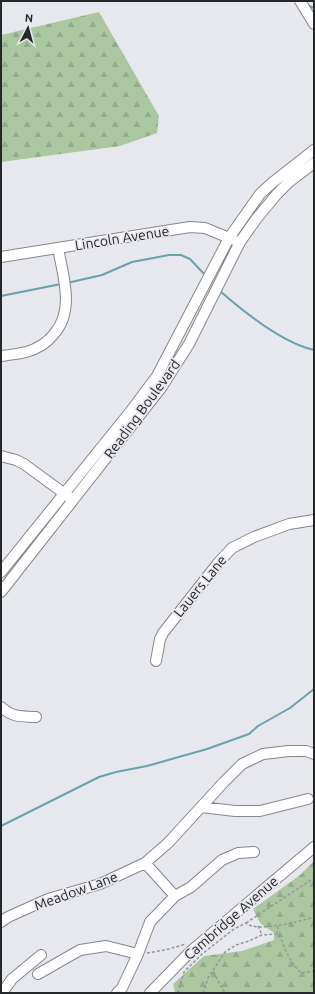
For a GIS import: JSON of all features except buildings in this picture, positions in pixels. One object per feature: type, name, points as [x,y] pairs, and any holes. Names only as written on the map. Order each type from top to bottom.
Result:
[{"type":"street","points":[[300,1],[314,24]]},
{"type":"street","name":"Reading Boulevard","points":[[1,572],[130,412],[157,376],[229,238],[260,194],[314,150]]},
{"type":"street","name":"Reading Boulevard","points":[[1,592],[161,388],[189,344],[240,242],[268,203],[289,182],[314,163]]},
{"type":"street","name":"Lincoln Avenue","points":[[1,257],[190,227],[205,228],[240,242]]},
{"type":"street","points":[[1,356],[26,352],[42,345],[48,341],[62,324],[66,308],[66,298],[58,248]]},
{"type":"street","points":[[1,456],[24,464],[74,500]]},
{"type":"street","name":"Lauers Lane","points":[[156,661],[160,639],[163,633],[218,563],[232,548],[254,537],[289,524],[314,520]]},
{"type":"street","points":[[1,707],[14,716],[36,717]]},
{"type":"street","name":"Meadow Lane","points":[[1,922],[8,917],[48,899],[100,884],[145,863],[168,843],[242,764],[263,754],[306,751],[314,754]]},
{"type":"street","points":[[201,807],[260,812],[308,798]]},
{"type":"street","name":"Cambridge Avenue","points":[[150,993],[191,951],[314,847]]},
{"type":"street","points":[[117,993],[122,988],[138,954],[150,922],[175,896],[191,887],[222,860],[238,853],[254,852]]},
{"type":"street","points":[[145,863],[175,896]]},
{"type":"street","points":[[38,974],[80,950],[106,946],[138,954]]},
{"type":"street","points":[[2,993],[12,979],[41,954]]},
{"type":"path","points":[[178,993],[184,972],[202,954],[234,929],[246,923],[314,878]]},
{"type":"path","points":[[246,923],[248,925],[258,926],[278,926],[314,917]]},
{"type":"path","points":[[258,926],[262,935]]},
{"type":"path","points":[[277,934],[278,926]]},
{"type":"path","points":[[203,993],[208,978],[225,952],[236,945],[262,935],[277,934]]},
{"type":"path","points":[[277,934],[281,938],[284,948],[294,966],[301,973],[314,971]]},
{"type":"path","points":[[138,954],[165,950],[186,944]]},
{"type":"path","points":[[213,972],[225,993]]},
{"type":"green space","points":[[99,12],[159,116],[157,133],[120,146],[1,162],[1,35]]},
{"type":"green space","points":[[314,861],[314,993],[175,993],[173,984],[204,956],[242,951],[274,940],[274,933],[260,923],[253,909],[300,875]]},
{"type":"waterway","points":[[307,5],[314,8]]},
{"type":"waterway","points":[[67,283],[102,275],[132,262],[169,255],[181,255],[190,259],[206,276]]},
{"type":"waterway","points":[[1,296],[61,284]]},
{"type":"waterway","points":[[220,291],[264,326],[289,341],[314,350]]},
{"type":"waterway","points":[[1,826],[99,777],[147,766],[207,749],[249,734],[258,726],[290,708],[314,689]]}]
